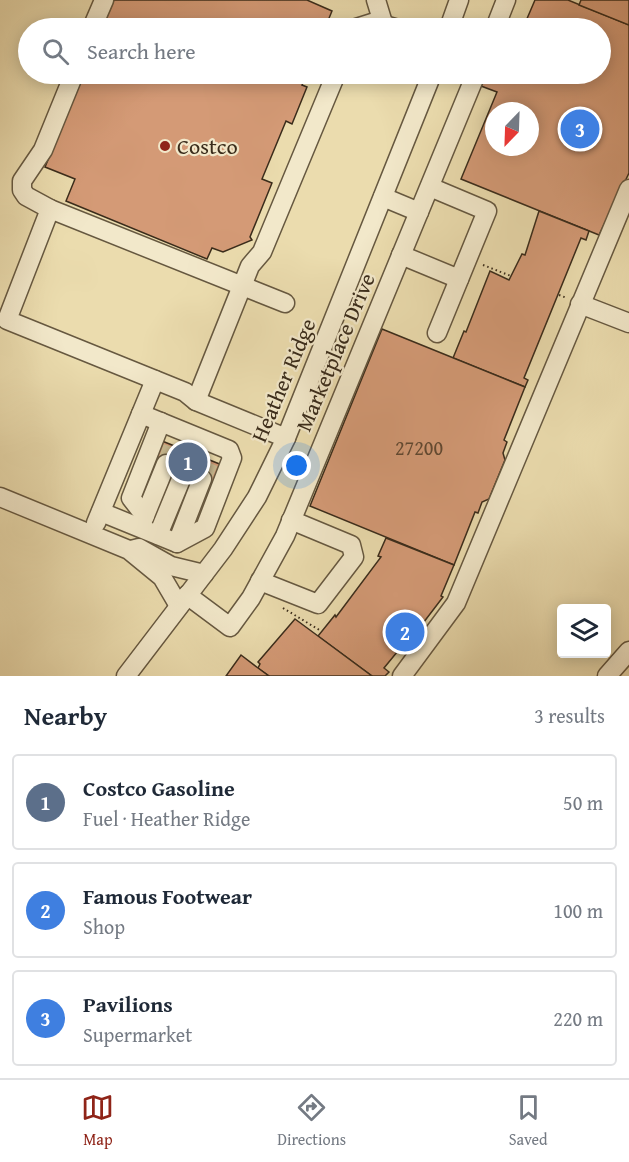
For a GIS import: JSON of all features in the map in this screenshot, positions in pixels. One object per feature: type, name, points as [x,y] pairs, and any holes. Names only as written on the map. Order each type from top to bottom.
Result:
[{"type":"street","points":[[96,18],[104,0]]},
{"type":"street","points":[[376,0],[385,18]]},
{"type":"street","points":[[453,18],[459,0]]},
{"type":"street","points":[[499,18],[506,0]]},
{"type":"street","points":[[70,84],[43,150],[22,181],[22,190],[26,196],[50,209],[285,303]]},
{"type":"street","points":[[196,401],[250,266],[262,252],[332,84]]},
{"type":"street","name":"Heather Ridge","points":[[126,676],[204,574],[257,497],[286,438],[428,84]]},
{"type":"street","name":"Marketplace Drive","points":[[183,601],[230,627],[260,581],[291,520],[472,84]]},
{"type":"street","points":[[430,187],[487,211],[437,333]]},
{"type":"street","points":[[402,676],[456,603],[629,189]]},
{"type":"street","points":[[383,197],[419,212]]},
{"type":"street","points":[[50,209],[8,320],[185,392],[196,401],[286,438]]},
{"type":"street","points":[[401,255],[459,279]]},
{"type":"street","points":[[580,304],[629,323]]},
{"type":"street","points":[[92,534],[155,380]]},
{"type":"street","points":[[141,414],[161,422],[176,438],[213,453],[228,450],[232,459],[205,528],[177,543]]},
{"type":"street","points":[[161,422],[130,498],[143,522],[158,535],[177,543]]},
{"type":"street","points":[[143,522],[166,464]]},
{"type":"street","points":[[158,535],[184,472]]},
{"type":"street","points":[[177,543],[202,479]]},
{"type":"street","points":[[0,497],[129,550],[162,577],[183,601]]},
{"type":"street","points":[[101,512],[143,522]]},
{"type":"street","points":[[260,581],[318,603],[354,557],[351,545],[291,520]]},
{"type":"street","points":[[129,550],[139,548],[171,566],[204,574]]},
{"type":"street","points":[[608,676],[629,651]]},
{"type":"path","points":[[468,259],[511,276]]},
{"type":"path","points":[[282,607],[321,631]]},
{"type":"building","points":[[114,0],[307,0],[332,11],[329,18],[106,18]]},
{"type":"building","points":[[535,0],[568,0],[629,25],[629,173],[599,235],[461,179],[485,121],[485,156],[539,156],[539,102],[493,102],[497,92],[481,86],[482,84],[611,84],[611,18],[527,18]]},
{"type":"building","points":[[581,0],[629,0],[629,25],[579,5]]},
{"type":"building","name":"Costco","points":[[80,84],[302,84],[307,87],[292,124],[286,121],[262,179],[272,183],[250,237],[252,240],[223,252],[212,248],[207,259],[66,201],[75,179],[45,167]]},
{"type":"building","points":[[539,211],[589,231],[586,240],[581,238],[524,378],[528,380],[525,387],[453,358],[490,271],[509,280],[522,254],[525,255]]},
{"type":"building","points":[[382,329],[525,387],[504,440],[507,442],[503,453],[505,460],[489,499],[482,502],[478,513],[475,512],[454,565],[310,506]]},
{"type":"building","points":[[157,439],[227,467],[219,486],[149,458]]},
{"type":"building","points":[[386,538],[454,565],[441,596],[443,597],[404,648],[402,646],[384,668],[389,672],[385,676],[372,676],[318,636],[335,615],[336,617],[381,557],[378,556]]},
{"type":"building","points":[[295,619],[372,676],[269,676],[258,668],[260,664],[258,662]]},
{"type":"building","points":[[241,655],[258,668],[269,676],[226,676]]},
{"type":"tunnel","points":[[166,464],[173,445]]},
{"type":"tunnel","points":[[184,472],[191,453]]},
{"type":"tunnel","points":[[202,479],[210,460]]},
{"type":"place","name":"Pavilions","points":[[580,129]]},
{"type":"place","name":"Costco","points":[[165,146]]},
{"type":"place","name":"Costco Gasoline","points":[[188,462]]},
{"type":"place","name":"Famous Footwear","points":[[405,632]]}]
